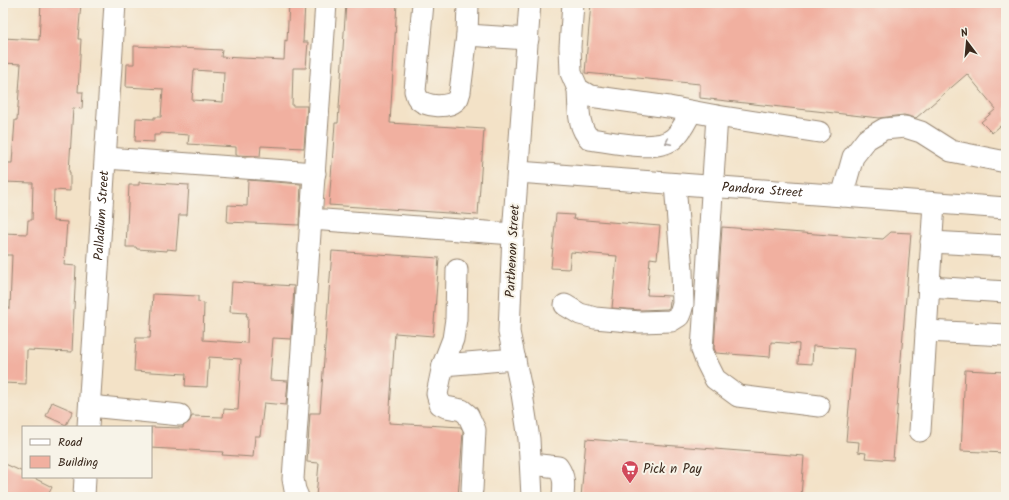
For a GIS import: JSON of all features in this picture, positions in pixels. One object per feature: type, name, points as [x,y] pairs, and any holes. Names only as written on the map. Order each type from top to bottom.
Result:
[{"type":"street","name":"Palladium Street","points":[[88,426],[116,3]]},
{"type":"street","points":[[298,497],[293,479],[326,3]]},
{"type":"street","points":[[423,3],[415,91],[421,102],[445,106],[458,99],[467,35],[468,3]]},
{"type":"street","name":"Parthenon Street","points":[[530,3],[513,234],[509,332],[529,439],[532,497]]},
{"type":"street","points":[[573,3],[570,46],[571,73],[578,89],[581,126],[590,139],[650,147],[665,145],[674,139],[680,132],[691,112]]},
{"type":"street","points":[[467,35],[528,39]]},
{"type":"street","points":[[578,89],[590,96],[668,107],[819,132]]},
{"type":"street","points":[[717,116],[702,350],[715,378],[738,396],[819,406]]},
{"type":"street","points":[[842,196],[853,157],[867,139],[884,129],[905,126],[921,132],[951,151],[1006,162]]},
{"type":"street","points":[[106,158],[315,173]]},
{"type":"street","name":"Pandora Street","points":[[518,172],[1006,208]]},
{"type":"street","points":[[565,305],[580,314],[603,319],[640,322],[671,321],[678,316],[682,311],[683,304],[675,184]]},
{"type":"street","points":[[920,431],[934,202]]},
{"type":"street","points":[[311,219],[513,234]]},
{"type":"street","points":[[932,242],[1006,246]]},
{"type":"street","points":[[457,270],[456,319],[453,339],[443,365],[437,394],[440,404],[446,407],[462,410],[472,422],[475,430],[472,490]]},
{"type":"street","points":[[929,287],[1006,292]]},
{"type":"street","points":[[926,331],[1006,335]]},
{"type":"street","points":[[443,365],[515,359]]},
{"type":"street","points":[[90,406],[180,415]]},
{"type":"street","points":[[531,464],[558,467],[563,474],[564,497]]},
{"type":"street","points":[[84,497],[85,478]]},
{"type":"building","points":[[41,3],[81,3],[78,39],[81,39],[78,92],[83,92],[82,109],[73,108],[69,172],[70,191],[54,190],[53,221],[67,222],[64,265],[76,266],[72,352],[27,350],[26,384],[3,383],[3,308],[10,308],[12,255],[3,255],[3,233],[27,234],[28,220],[32,220],[33,183],[4,182],[5,163],[12,163],[21,64],[3,63],[3,38],[39,40]]},
{"type":"building","points":[[289,3],[305,3],[303,42],[308,42],[306,68],[293,68],[292,106],[307,106],[304,148],[261,146],[260,156],[236,155],[236,147],[188,144],[189,135],[161,133],[160,135],[154,135],[154,142],[135,141],[136,118],[154,119],[154,117],[161,117],[163,89],[126,87],[127,64],[134,64],[134,46],[222,50],[221,57],[284,60],[285,40],[287,41]],"holes":[[[194,70],[224,72],[223,102],[192,100]]]},
{"type":"building","points":[[346,3],[397,3],[390,123],[484,129],[478,215],[329,205],[335,123],[338,123]]},
{"type":"building","points":[[591,3],[1006,3],[1006,121],[992,133],[981,122],[996,109],[967,74],[916,118],[904,115],[879,118],[700,98],[700,84],[585,73]]},
{"type":"building","points":[[248,180],[301,184],[299,225],[227,222],[228,205],[247,206]]},
{"type":"building","points":[[139,182],[189,185],[187,215],[179,215],[176,250],[167,249],[167,251],[126,247],[129,185],[139,185]]},
{"type":"building","points":[[556,214],[574,215],[573,219],[660,226],[657,259],[650,258],[647,295],[671,296],[669,308],[640,310],[612,308],[617,256],[571,252],[569,269],[551,268]]},
{"type":"building","points":[[722,227],[883,239],[891,232],[911,233],[893,460],[865,458],[866,453],[858,452],[859,442],[846,441],[854,349],[813,346],[812,364],[798,363],[799,344],[771,342],[770,357],[716,353],[714,348]]},
{"type":"building","points":[[332,251],[439,258],[433,336],[395,333],[389,423],[461,427],[463,432],[458,497],[316,497],[319,463],[307,462],[310,413],[320,413]]},
{"type":"building","points":[[232,282],[294,286],[291,339],[273,338],[270,380],[288,381],[286,405],[264,403],[260,436],[255,436],[253,457],[222,455],[223,452],[152,448],[152,427],[183,428],[192,416],[223,417],[224,409],[238,410],[241,359],[209,357],[207,387],[185,386],[186,374],[134,371],[136,338],[150,338],[153,294],[198,296],[198,302],[204,303],[203,340],[247,343],[247,313],[230,312]]},
{"type":"building","points":[[965,370],[1006,372],[1006,453],[961,451]]},
{"type":"building","points":[[52,402],[73,411],[66,425],[46,416]]},
{"type":"building","points":[[586,439],[804,456],[801,497],[581,497]]},
{"type":"building","points":[[3,463],[22,472],[22,478],[34,478],[52,487],[47,497],[3,497]]},
{"type":"place","name":"Pick n Pay","points":[[630,484]]}]
